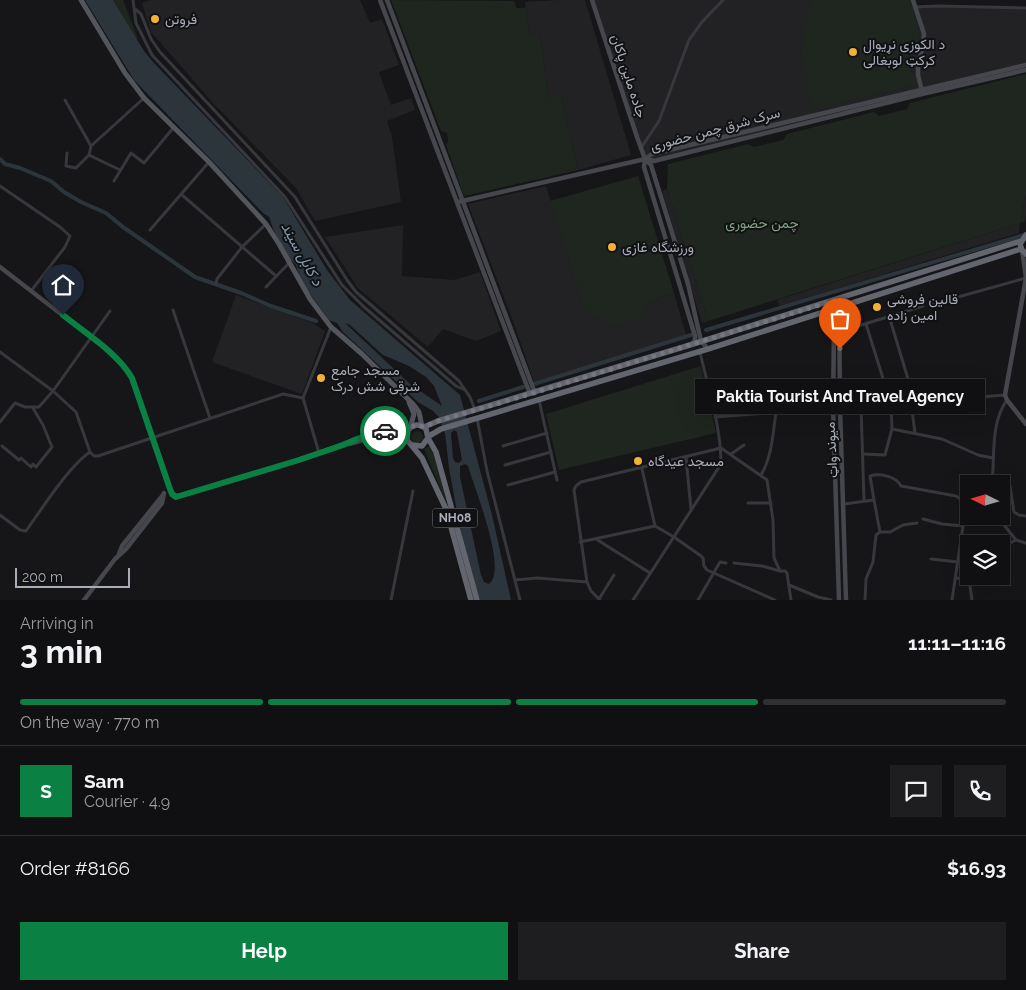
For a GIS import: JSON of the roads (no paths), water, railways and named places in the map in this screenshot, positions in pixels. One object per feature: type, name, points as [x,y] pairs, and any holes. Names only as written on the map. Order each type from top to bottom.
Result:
[{"type":"highway","points":[[1021,240],[1023,251],[667,362],[468,420],[441,429],[428,437],[422,446],[408,441],[410,428],[416,425],[423,427],[466,412],[701,342],[1021,240],[1026,235]]},
{"type":"highway","points":[[660,354],[667,362]]},
{"type":"highway","name":"NH08","points":[[423,427],[436,452],[477,600]]},
{"type":"highway","name":"NH08","points":[[408,441],[422,458],[446,510],[470,600]]},
{"type":"main road","points":[[81,0],[125,73],[144,98],[209,162],[266,224],[310,299],[331,327],[362,354],[413,404],[419,412],[423,427]]},
{"type":"main road","points":[[380,0],[431,137],[460,201]]},
{"type":"main road","points":[[387,0],[460,201],[533,393]]},
{"type":"main road","name":"جاده ماین پاکان","points":[[592,0],[645,159]]},
{"type":"main road","points":[[913,0],[924,40],[918,64],[922,92]]},
{"type":"main road","name":"سرک شرق چمن حضوری","points":[[460,201],[645,159],[654,161],[1026,64]]},
{"type":"main road","name":"سرک شرق چمن حضوری","points":[[922,92],[1026,70]]},
{"type":"main road","points":[[645,159],[650,165],[688,284],[701,342],[708,349]]},
{"type":"main road","points":[[645,159],[644,167],[696,336],[690,345]]},
{"type":"main road","points":[[1023,251],[1026,278],[1006,398],[1026,424]]},
{"type":"main road","points":[[0,267],[105,348],[128,370],[170,489],[176,497],[319,454],[357,439],[388,430],[408,441]]},
{"type":"main road","name":"میوند واټ","points":[[839,299],[840,407],[846,600]]},
{"type":"main road","name":"میوند واټ","points":[[831,301],[833,310],[839,600]]},
{"type":"main road","points":[[406,398],[414,414],[410,428]]},
{"type":"main road","points":[[84,600],[119,555],[122,546],[164,493],[170,489]]},
{"type":"street","points":[[133,0],[136,23],[152,55],[285,196],[342,285],[364,307],[456,386],[466,391]]},
{"type":"street","points":[[641,148],[659,121],[689,40],[722,0]]},
{"type":"street","points":[[916,7],[1026,8]]},
{"type":"street","points":[[135,9],[141,14],[151,39],[160,52],[295,197],[356,292],[460,381],[474,410]]},
{"type":"street","points":[[67,153],[66,166],[76,168],[89,155],[91,146],[144,98]]},
{"type":"street","points":[[64,100],[91,146]]},
{"type":"street","points":[[114,180],[131,153],[144,163],[174,126]]},
{"type":"street","points":[[89,155],[120,170]]},
{"type":"street","points":[[150,230],[209,162]]},
{"type":"street","points":[[0,186],[60,227],[70,236],[68,243],[31,291]]},
{"type":"street","points":[[182,195],[276,276]]},
{"type":"street","points":[[216,284],[217,279],[242,248],[266,224]]},
{"type":"street","points":[[266,287],[290,263]]},
{"type":"street","points":[[933,304],[1026,278]]},
{"type":"street","points":[[364,307],[368,302]]},
{"type":"street","points":[[840,329],[866,324],[923,306]]},
{"type":"street","points":[[173,310],[210,418]]},
{"type":"street","points":[[0,422],[15,403],[25,407],[39,407],[53,391],[110,312]]},
{"type":"street","points":[[889,316],[913,402],[915,433]]},
{"type":"street","points":[[863,454],[885,455],[892,429],[891,404],[866,324]]},
{"type":"street","points":[[319,454],[303,398],[331,327]]},
{"type":"street","points":[[633,600],[721,464],[721,448],[716,418],[700,351]]},
{"type":"street","points":[[0,352],[53,391],[78,414],[90,452],[94,456],[283,394],[303,398]]},
{"type":"street","points":[[716,418],[834,407],[1006,398],[999,413],[993,458],[993,475]]},
{"type":"street","points":[[539,400],[557,480]]},
{"type":"street","points":[[861,406],[864,501]]},
{"type":"street","points":[[2,446],[19,460],[21,458],[31,467],[33,464],[36,467],[52,447],[40,418],[33,408]]},
{"type":"street","points":[[761,475],[766,467],[772,444],[776,412]]},
{"type":"street","points":[[477,418],[487,471],[520,600]]},
{"type":"street","points":[[892,429],[942,439],[978,455],[993,458]]},
{"type":"street","points":[[503,446],[547,433]]},
{"type":"street","points":[[730,454],[744,445]]},
{"type":"street","points":[[614,575],[600,600],[590,591],[580,542],[574,490],[576,486],[581,482],[642,469],[721,448],[767,480],[771,503],[774,558],[780,571]]},
{"type":"street","points":[[0,515],[20,530],[26,531],[68,475],[90,452]]},
{"type":"street","points":[[504,465],[551,452]]},
{"type":"street","points":[[686,458],[692,510]]},
{"type":"street","points":[[642,469],[655,526]]},
{"type":"street","points":[[508,485],[555,472]]},
{"type":"street","points":[[880,532],[870,476],[875,474],[884,475],[899,482],[901,486],[956,496],[960,499]]},
{"type":"street","points":[[1010,486],[1014,512],[1026,516]]},
{"type":"street","points":[[390,600],[414,490]]},
{"type":"street","points":[[844,504],[874,500]]},
{"type":"street","points":[[748,503],[771,503]]},
{"type":"street","points":[[923,519],[942,524],[963,526],[962,535]]},
{"type":"street","points":[[865,600],[866,578],[873,562],[876,535],[880,532],[890,532],[903,524],[917,523]]},
{"type":"street","points":[[1004,525],[1016,540],[1026,543]]},
{"type":"street","points":[[580,542],[655,526],[703,558],[705,568],[713,573],[775,600]]},
{"type":"street","points":[[595,538],[650,573]]},
{"type":"street","points":[[1010,543],[1016,540]]},
{"type":"street","points":[[952,600],[960,548]]},
{"type":"street","points":[[931,559],[958,562]]},
{"type":"street","points":[[698,600],[720,562],[726,563]]},
{"type":"street","points":[[734,564],[762,566],[785,571],[787,573],[791,600]]},
{"type":"street","points":[[515,580],[537,578],[587,582]]},
{"type":"street","points":[[956,578],[969,579],[972,600]]},
{"type":"street","points":[[789,585],[818,597],[831,600]]},
{"type":"water","name":"د کابل سيند","points":[[85,0],[113,0],[144,51],[153,62],[283,197],[327,270],[350,300],[460,395],[492,515],[511,600],[480,600],[463,544],[449,468],[445,433],[439,417],[418,402],[343,332],[337,323],[329,320],[302,283],[296,265],[289,258],[274,231],[269,217],[134,80]],"holes":[[[345,323],[350,325],[383,355],[409,366],[426,377],[434,386],[442,406],[410,384]],[[454,430],[457,432],[462,460],[459,463],[455,462],[453,458],[451,433]],[[465,464],[468,466],[488,528],[495,563],[494,576],[489,584],[484,582],[481,575],[460,477],[460,466]]]},
{"type":"waterway","points":[[0,159],[5,164],[51,181],[64,192],[81,202],[106,213],[195,277],[316,321]]},
{"type":"waterway","points":[[706,330],[1024,235]]},
{"type":"waterway","points":[[534,384],[691,335]]},
{"type":"waterway","points":[[479,401],[523,387]]},
{"type":"place","name":"فروتن","points":[[155,19]]},
{"type":"place","name":"د الکوزی نړیوال کرکټ لوبغالی","points":[[853,52]]},
{"type":"place","name":"ورزشگاه غازی","points":[[612,247]]},
{"type":"place","name":"قالین فروشی امین زاده","points":[[877,307]]},
{"type":"place","name":"Paktia Tourist And Travel Agency","points":[[840,349]]},
{"type":"place","name":"مسجد جامع شرقی شش درک","points":[[321,378]]},
{"type":"place","name":"مسجد عیدگاه","points":[[638,461]]},
{"type":"park label","name":"چمن حضوری","points":[[762,223]]}]
